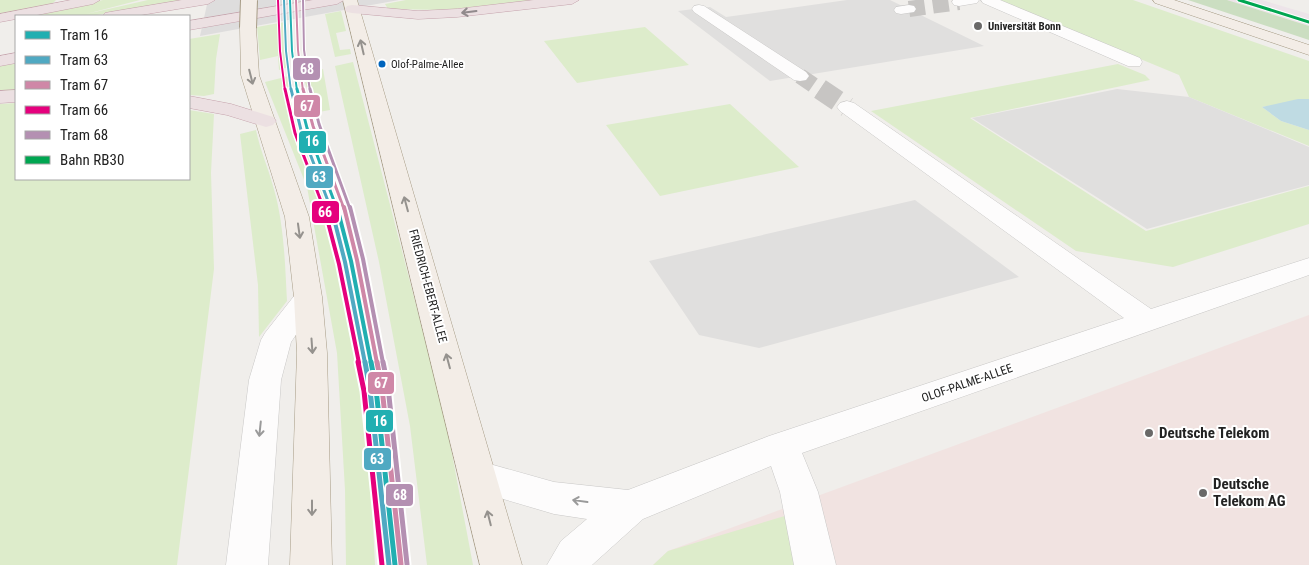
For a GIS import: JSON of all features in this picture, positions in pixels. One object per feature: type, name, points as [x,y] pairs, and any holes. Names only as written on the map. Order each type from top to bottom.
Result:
[{"type":"highway","points":[[16,15],[93,0]]},
{"type":"highway","points":[[116,15],[208,0]]},
{"type":"highway","points":[[190,26],[346,3],[418,16],[572,0]]},
{"type":"highway","points":[[0,18],[15,15]]},
{"type":"highway","points":[[0,61],[15,58]]},
{"type":"highway","points":[[0,97],[15,96]]},
{"type":"highway","points":[[190,102],[231,110],[266,121]]},
{"type":"main road","points":[[249,0],[250,75],[297,217],[308,297],[312,353],[311,565]]},
{"type":"main road","points":[[1160,0],[1309,50]]},
{"type":"main road","name":"FRIEDRICH-EBERT-ALLEE","points":[[346,3],[501,565]]},
{"type":"street","points":[[988,0],[1134,62]]},
{"type":"street","points":[[694,5],[800,76]]},
{"type":"street","points":[[847,108],[1147,322]]},
{"type":"street","name":"OLOF-PALME-ALLEE","points":[[568,565],[575,554],[628,508],[781,446],[1309,266]]},
{"type":"street","points":[[246,565],[265,380],[276,340],[308,297]]},
{"type":"street","points":[[781,446],[799,492],[815,565]]},
{"type":"street","name":"OLOF-PALME-ALLEE","points":[[478,477],[554,498],[628,508]]},
{"type":"shaded area","points":[[847,0],[890,0],[984,46],[770,81],[678,11],[710,7],[726,17]]},
{"type":"shaded area","points":[[1226,0],[1262,0],[1309,14],[1309,26]]},
{"type":"shaded area","points":[[1117,89],[1189,97],[1309,147],[1309,185],[1147,229],[972,118]]},
{"type":"shaded area","points":[[915,200],[1019,277],[759,348],[699,335],[649,261]]},
{"type":"shaded area","name":"Deutsche Telekom","points":[[1309,315],[1309,565],[653,565],[668,551]]},
{"type":"green space","points":[[0,0],[56,0],[51,5],[0,15]]},
{"type":"green space","points":[[103,0],[140,0],[86,14],[148,0],[187,0],[97,15],[27,15]]},
{"type":"green space","points":[[406,0],[547,0],[445,10],[388,9],[385,4]]},
{"type":"green space","points":[[998,0],[1133,0],[1309,61],[1309,99],[1262,107],[1281,121],[1309,130],[1309,146],[1189,97],[1179,75]]},
{"type":"green space","points":[[1188,0],[1227,0],[1309,26],[1309,40]]},
{"type":"green space","points":[[341,11],[346,31],[336,33],[340,50],[350,49],[351,54],[335,57],[325,14]]},
{"type":"green space","points":[[285,22],[288,67],[279,70],[278,56],[260,60],[257,27]]},
{"type":"green space","points":[[645,27],[689,65],[577,83],[544,41]]},
{"type":"green space","points":[[220,34],[214,94],[204,96],[190,95],[190,39]]},
{"type":"green space","points":[[353,62],[445,417],[473,565],[427,565],[410,426],[379,262],[335,66]]},
{"type":"green space","points":[[15,63],[15,91],[0,91],[0,66]]},
{"type":"green space","points":[[1118,64],[1145,75],[1150,80],[970,118],[1146,231],[1309,186],[1309,224],[1173,267],[1076,251],[871,111]]},
{"type":"green space","points":[[323,69],[330,110],[319,112],[311,101],[302,73]]},
{"type":"green space","points":[[289,76],[299,120],[321,186],[355,350],[371,483],[375,565],[346,565],[345,490],[337,353],[307,187],[265,82]]},
{"type":"green space","points":[[15,103],[15,180],[190,180],[190,110],[214,114],[211,173],[214,269],[177,565],[0,565],[0,104]]},
{"type":"green space","points":[[730,104],[799,167],[660,196],[606,125]]},
{"type":"green space","points":[[256,130],[280,214],[287,301],[259,337],[258,285],[240,134]]},
{"type":"green space","points":[[788,515],[796,565],[653,565],[668,551]]},
{"type":"water","points":[[1298,99],[1309,99],[1309,130],[1281,121],[1262,107]]},
{"type":"pier","points":[[208,0],[399,0],[200,36]]},
{"type":"tunnel","points":[[909,9],[959,2]]},
{"type":"tunnel","points":[[800,76],[822,91]]},
{"type":"tunnel","points":[[820,89],[847,107]]},
{"type":"tram line","name":"66","points":[[278,0],[280,51],[286,99],[295,133],[323,203],[339,264],[364,391],[382,565]]},
{"type":"tram line","name":"63","points":[[284,0],[286,51],[292,98],[301,130],[329,201],[345,262],[370,390],[389,565]]},
{"type":"tram line","name":"16","points":[[290,0],[292,51],[298,96],[307,128],[335,199],[351,261],[376,389],[395,565]]},
{"type":"tram line","name":"67","points":[[296,0],[298,50],[304,95],[313,126],[341,197],[357,260],[382,388],[401,564]]},
{"type":"tram line","name":"68","points":[[303,0],[304,50],[310,93],[319,124],[347,196],[363,259],[388,387],[407,564]]},
{"type":"rail line","name":"RB30","points":[[1239,0],[1309,22]]},
{"type":"place","name":"Universität Bonn","points":[[978,26]]},
{"type":"place","name":"Olof-Palme-Allee","points":[[382,64]]},
{"type":"place","name":"Deutsche Telekom","points":[[1149,433]]},
{"type":"place","name":"Deutsche Telekom AG","points":[[1203,493]]}]
